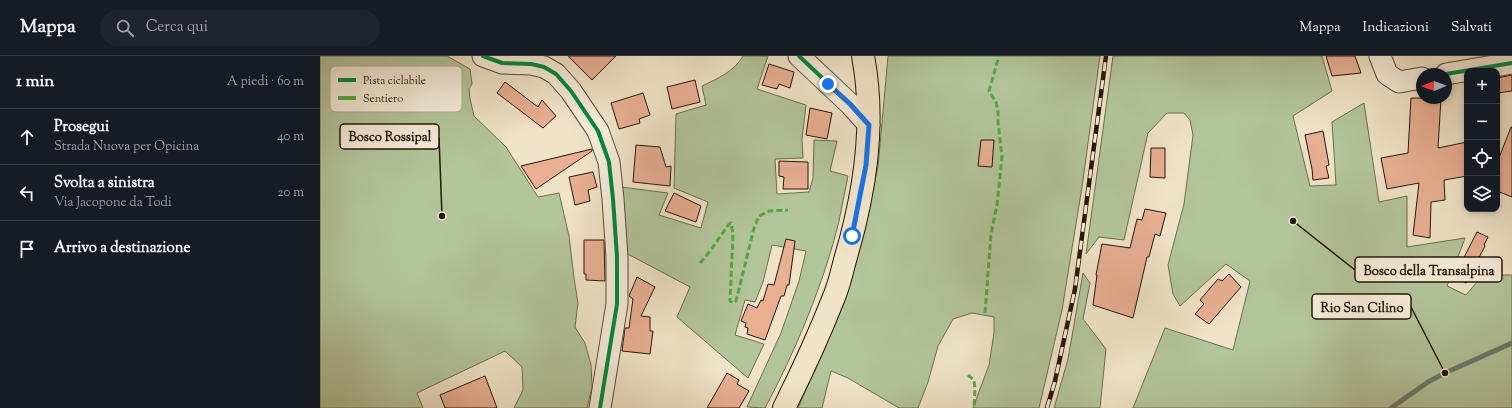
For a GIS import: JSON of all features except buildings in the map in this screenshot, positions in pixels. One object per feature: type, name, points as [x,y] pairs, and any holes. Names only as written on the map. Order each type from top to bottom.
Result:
[{"type":"main road","points":[[784,408],[810,355],[835,296],[860,201],[866,165],[869,125],[867,77],[863,56]]},
{"type":"street","points":[[483,56],[502,63],[531,64],[544,67],[556,74],[572,91],[598,131],[608,162],[613,199],[617,257],[617,304],[600,408]]},
{"type":"street","points":[[799,56],[850,104],[869,125]]},
{"type":"street","points":[[1380,56],[1387,74],[1399,82],[1416,79]]},
{"type":"street","points":[[1452,73],[1512,63]]},
{"type":"green space","points":[[320,56],[447,56],[470,69],[472,84],[469,89],[474,116],[506,147],[538,197],[559,193],[569,236],[578,303],[575,327],[585,343],[591,365],[592,387],[587,408],[514,408],[523,390],[522,367],[505,351],[417,393],[423,408],[320,408]]},
{"type":"green space","points":[[743,56],[768,56],[757,89],[806,105],[802,139],[803,158],[775,159],[777,194],[809,192],[813,178],[814,140],[837,141],[830,171],[848,176],[833,245],[817,293],[798,341],[765,408],[747,407],[781,333],[799,281],[806,251],[772,245],[763,282],[755,302],[745,300],[735,335],[764,344],[748,378],[677,317],[690,287],[624,252],[621,187],[668,193],[659,215],[701,228],[708,202],[674,188],[676,114],[706,105],[702,86],[730,70],[740,61]]},
{"type":"green space","points":[[888,56],[1100,56],[1082,187],[1062,310],[1039,408],[973,408],[989,365],[994,333],[994,317],[972,313],[953,319],[938,346],[928,382],[918,408],[899,408],[848,378],[831,371],[822,408],[798,408],[838,317],[861,243],[878,167]]},
{"type":"green space","points":[[1113,56],[1322,56],[1332,91],[1293,116],[1310,186],[1336,185],[1332,122],[1364,103],[1379,202],[1407,196],[1407,247],[1465,238],[1447,286],[1466,295],[1483,275],[1512,275],[1512,408],[1133,408],[1165,328],[1233,350],[1250,281],[1226,264],[1180,306],[1173,294],[1168,265],[1184,204],[1193,135],[1190,120],[1184,113],[1167,113],[1148,133],[1124,240],[1099,237],[1086,254]]},
{"type":"green space","points":[[1083,273],[1090,283],[1083,319],[1106,349],[1100,408],[1054,408],[1068,359]]},
{"type":"waterway","points":[[1391,408],[1428,382],[1512,343]]},
{"type":"railway","points":[[1047,408],[1055,381],[1075,289],[1106,56]]},
{"type":"marked path","points":[[985,313],[991,234],[997,205],[1002,157],[998,111],[996,102],[989,91],[999,56]]},
{"type":"marked path","points":[[700,263],[731,223],[733,234],[730,301],[733,303],[736,301],[754,228],[759,216],[769,211],[788,210]]},
{"type":"marked path","points":[[968,375],[974,380],[974,408]]},
{"type":"cycle path","points":[[483,56],[502,63],[531,64],[544,67],[556,74],[571,91],[598,131],[609,162],[617,257],[617,304],[600,408]]},
{"type":"cycle path","points":[[799,56],[850,104],[869,125]]},
{"type":"cycle path","points":[[1452,73],[1512,63]]},
{"type":"place","name":"Bosco Rossipal","points":[[442,216]]},
{"type":"place","name":"Bosco della Transalpina","points":[[1293,221]]},
{"type":"place","name":"Rio San Cilino","points":[[1445,373]]},
{"type":"route","points":[[828,84],[850,104],[869,125],[866,165],[852,236]]}]
